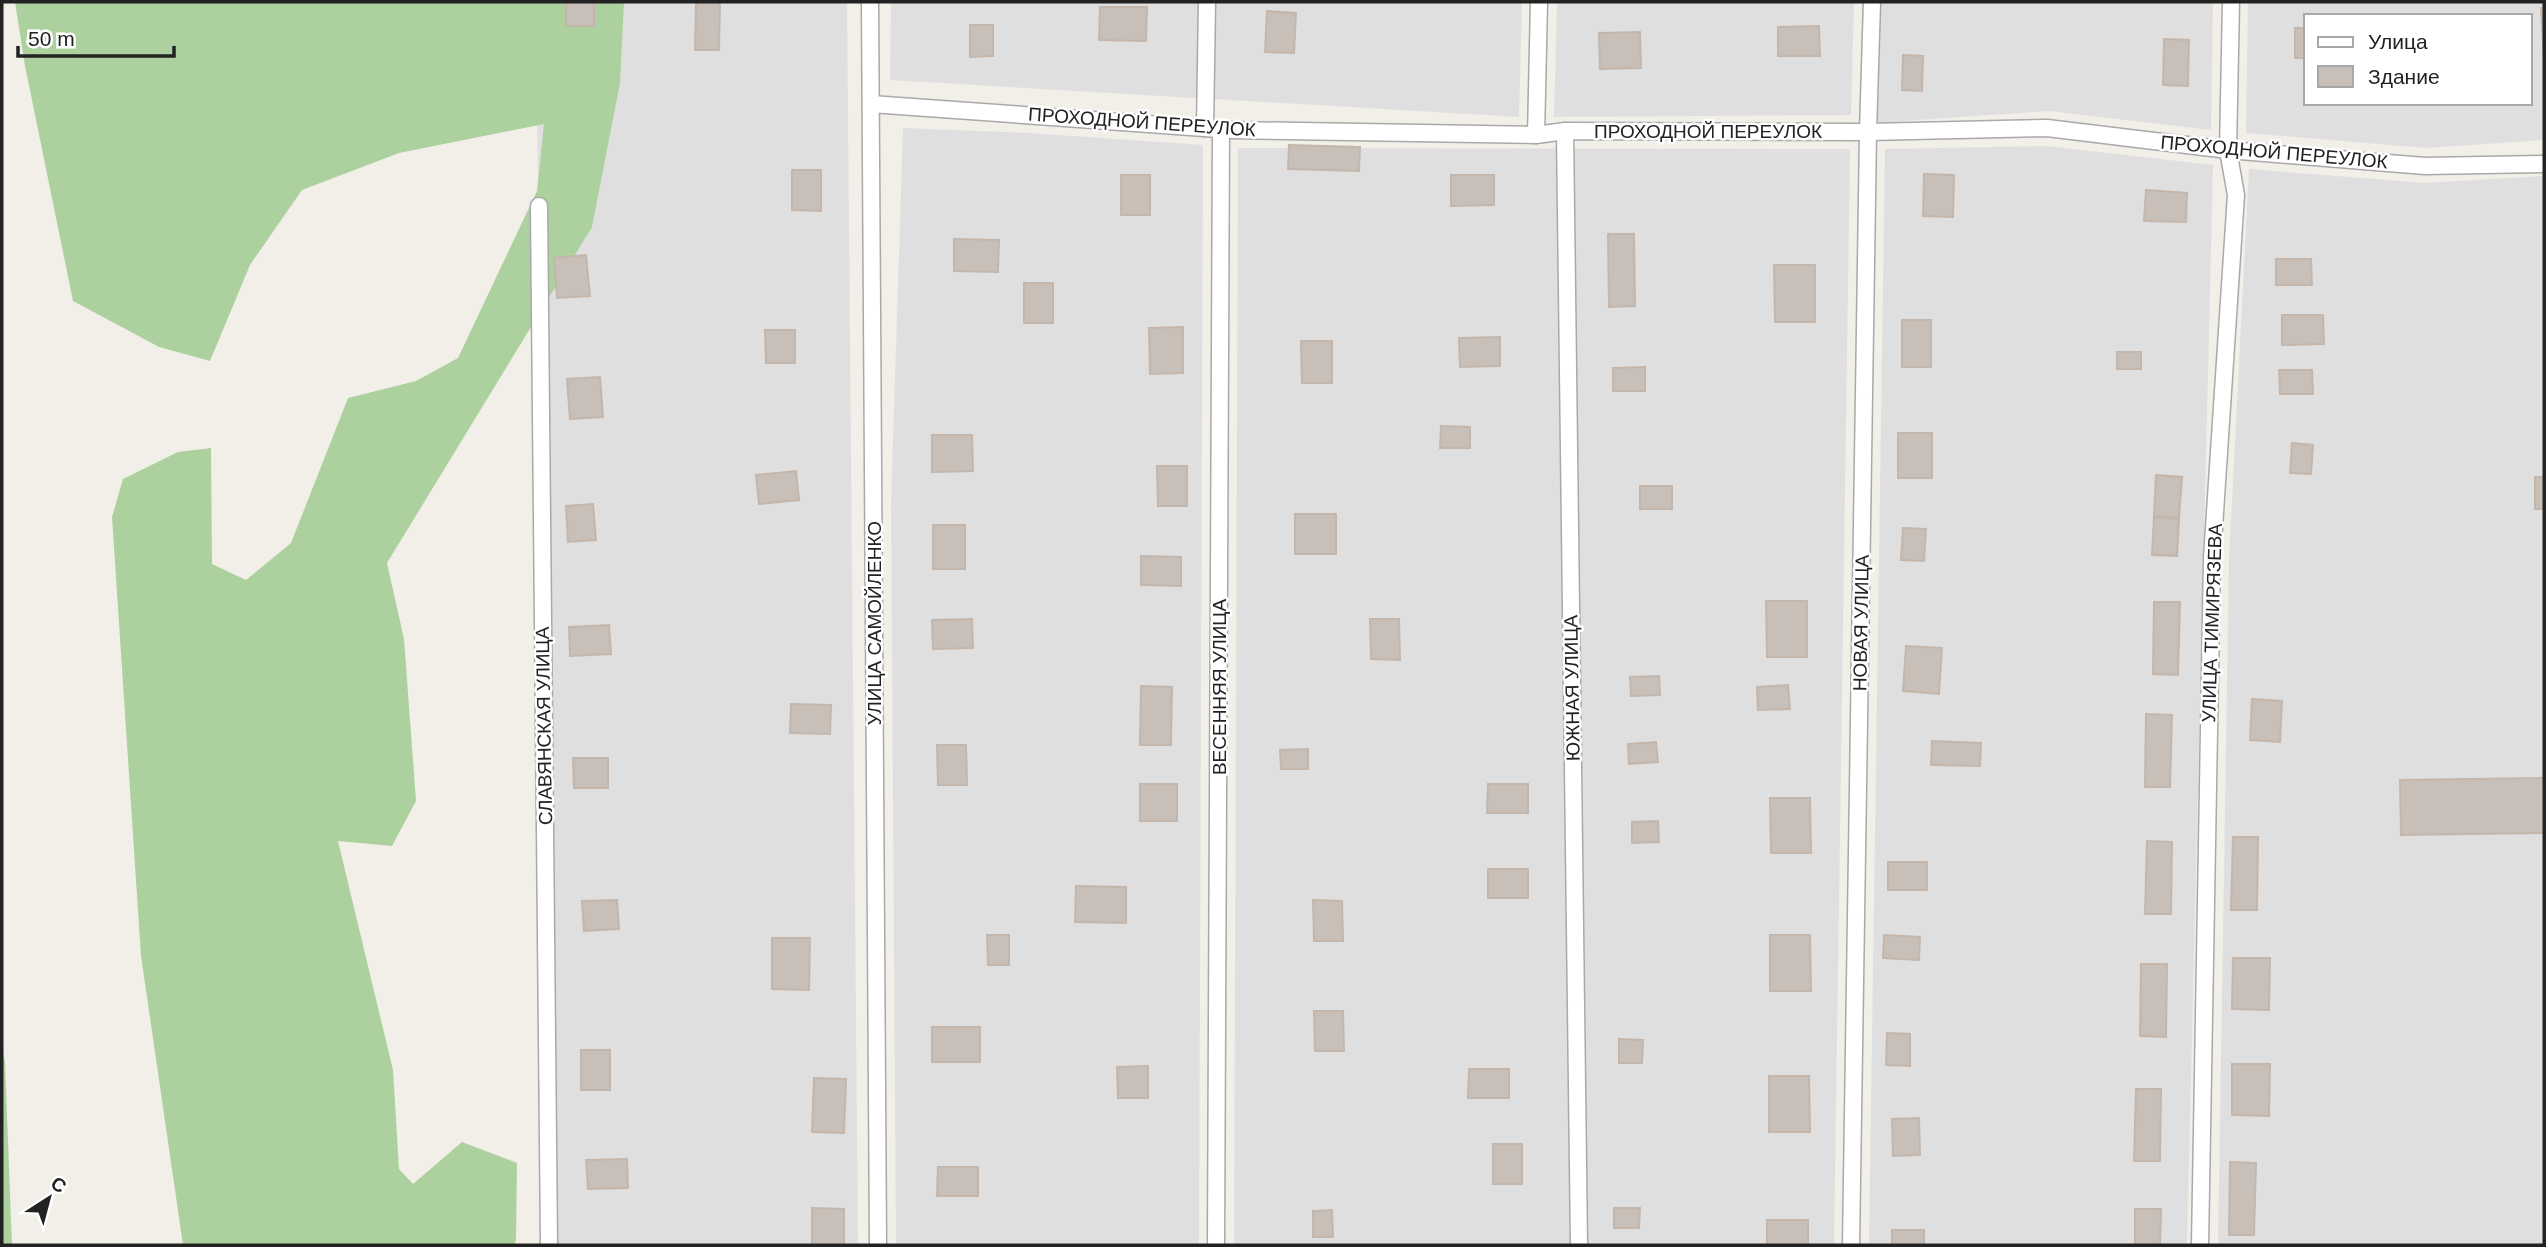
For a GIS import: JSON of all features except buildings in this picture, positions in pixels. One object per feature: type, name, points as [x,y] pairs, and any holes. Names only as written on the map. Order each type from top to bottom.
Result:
[{"type":"street","name":"УЛИЦА САМОЙЛЕНКО","points":[[870,2],[878,1245]]},
{"type":"street","name":"ВЕСЕННЯЯ УЛИЦА","points":[[1207,2],[1213,128],[1216,1245]]},
{"type":"street","points":[[1536,135],[1539,2]]},
{"type":"street","name":"НОВАЯ УЛИЦА","points":[[1851,1245],[1872,2]]},
{"type":"street","name":"УЛИЦА ТИМИРЯЗЕВА","points":[[2200,1245],[2212,558],[2236,195],[2228,150],[2231,2]]},
{"type":"street","name":"ПРОХОДНОЙ ПЕРЕУЛОК","points":[[871,104],[1213,128],[1536,135],[1565,131],[1868,132],[2047,128],[2228,150],[2425,166],[2544,164]]},
{"type":"street","name":"ЮЖНАЯ УЛИЦА","points":[[1565,131],[1580,1245]]},
{"type":"street","name":"СЛАВЯНСКАЯ УЛИЦА","points":[[539,206],[549,1245]]},
{"type":"shaded area","points":[[536,2],[847,2],[858,1245],[549,1245]]},
{"type":"shaded area","points":[[891,2],[1522,2],[1519,117],[890,80]]},
{"type":"shaded area","points":[[1557,2],[1854,2],[1851,115],[1554,117]]},
{"type":"shaded area","points":[[1881,2],[2213,2],[2211,130],[2049,111],[1875,123]]},
{"type":"shaded area","points":[[2248,2],[2544,2],[2544,140],[2425,148],[2246,133]]},
{"type":"shaded area","points":[[903,128],[1029,133],[1203,145],[1199,1245],[896,1245],[891,504]]},
{"type":"shaded area","points":[[2046,146],[2213,165],[2187,1245],[1869,1245],[1885,149]]},
{"type":"shaded area","points":[[1238,148],[1850,149],[1834,1245],[1234,1245]]},
{"type":"shaded area","points":[[2249,169],[2425,183],[2544,176],[2544,1245],[2218,1245],[2229,559]]},
{"type":"green space","points":[[15,2],[624,2],[620,83],[592,227],[387,563],[404,639],[416,801],[392,846],[338,841],[393,1070],[399,1169],[413,1184],[462,1142],[517,1163],[514,1245],[183,1245],[141,956],[112,517],[123,479],[178,452],[211,448],[212,564],[246,580],[291,543],[348,398],[416,381],[458,358],[537,191],[544,124],[399,153],[302,190],[250,265],[210,361],[159,347],[73,301],[25,66]]},
{"type":"green space","points":[[2,1046],[5,1063],[12,1245],[2,1245]]}]
